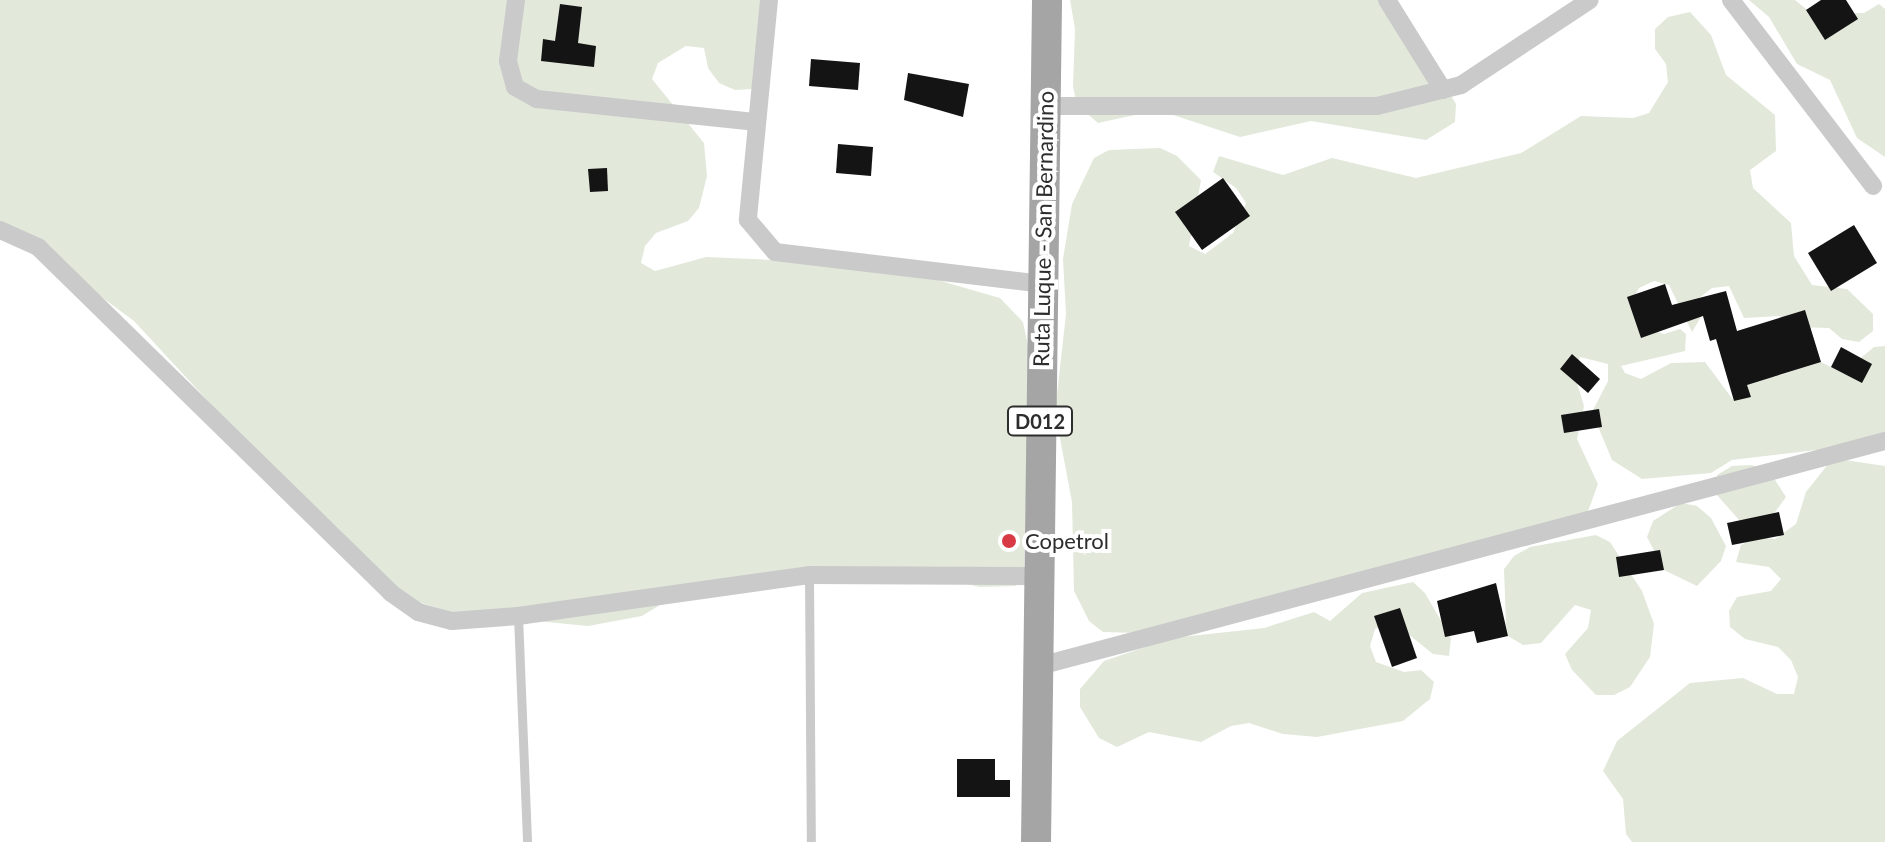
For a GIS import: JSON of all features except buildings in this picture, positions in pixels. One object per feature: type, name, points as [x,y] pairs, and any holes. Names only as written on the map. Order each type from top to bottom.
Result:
[{"type":"main road","name":"Ruta Luque - San Bernardino","points":[[1036,842],[1047,0]]},
{"type":"street","points":[[516,0],[508,61],[515,87],[537,99],[757,122]]},
{"type":"street","points":[[769,0],[748,220],[775,252],[1042,284]]},
{"type":"street","points":[[1387,0],[1443,90]]},
{"type":"street","points":[[1045,100],[1058,106],[1377,106],[1461,85],[1590,0]]},
{"type":"street","points":[[1731,0],[1873,186]]},
{"type":"street","points":[[0,230],[38,247],[391,593],[418,612],[452,621],[518,616],[809,575],[1038,576]]},
{"type":"street","points":[[1037,636],[1047,664],[1885,441]]},
{"type":"lane","points":[[809,575],[811,842]]},
{"type":"lane","points":[[518,616],[527,842]]},
{"type":"shaded area","points":[[0,0],[767,0],[752,89],[735,90],[719,83],[708,68],[704,48],[686,46],[658,63],[652,79],[704,143],[707,176],[699,208],[688,221],[656,233],[645,246],[641,263],[655,271],[706,257],[796,261],[934,279],[1000,298],[1023,322],[1030,355],[1024,572],[1016,586],[980,587],[901,569],[686,589],[642,616],[588,626],[455,613],[418,602],[374,571],[339,529],[256,453],[134,321],[34,247],[0,236]]},
{"type":"shaded area","points":[[1070,0],[1394,0],[1456,104],[1455,122],[1426,140],[1311,121],[1240,137],[1158,110],[1098,123],[1077,105],[1073,87],[1075,29]]},
{"type":"shaded area","points":[[1749,0],[1795,0],[1812,14],[1864,13],[1879,4],[1885,9],[1885,157],[1857,138],[1830,80],[1797,64],[1769,17]]},
{"type":"shaded area","points":[[1690,12],[1711,35],[1726,75],[1775,115],[1776,151],[1750,170],[1753,188],[1791,223],[1794,256],[1812,285],[1847,289],[1873,314],[1873,331],[1859,342],[1842,339],[1829,328],[1794,327],[1780,316],[1744,318],[1729,286],[1712,288],[1699,298],[1701,317],[1692,332],[1669,285],[1654,281],[1639,288],[1631,303],[1649,329],[1664,334],[1680,329],[1686,334],[1685,351],[1621,366],[1625,373],[1641,379],[1671,363],[1705,362],[1734,401],[1761,367],[1774,377],[1821,362],[1843,373],[1874,347],[1885,346],[1885,442],[1732,460],[1711,473],[1642,479],[1612,460],[1592,412],[1608,381],[1608,364],[1580,357],[1574,373],[1584,406],[1577,439],[1598,484],[1587,514],[1138,633],[1103,632],[1089,621],[1074,591],[1072,502],[1055,412],[1066,314],[1063,259],[1072,204],[1094,158],[1109,150],[1160,148],[1177,156],[1201,180],[1189,246],[1205,254],[1233,233],[1246,203],[1236,188],[1213,172],[1219,156],[1283,175],[1332,158],[1416,178],[1521,153],[1581,116],[1633,118],[1649,113],[1668,82],[1666,64],[1655,49],[1655,29],[1668,17]]},
{"type":"shaded area","points":[[1845,460],[1885,466],[1885,842],[1632,842],[1626,834],[1623,799],[1603,771],[1617,741],[1690,683],[1743,678],[1777,694],[1794,694],[1798,677],[1791,660],[1778,647],[1745,639],[1730,627],[1729,611],[1737,597],[1771,591],[1781,579],[1769,567],[1736,562],[1741,545],[1756,537],[1775,539],[1796,524],[1806,492],[1829,463]]},
{"type":"shaded area","points":[[1751,465],[1768,469],[1786,497],[1767,523],[1740,521],[1716,494],[1717,475],[1732,466]]},
{"type":"shaded area","points":[[1681,503],[1697,506],[1711,518],[1726,546],[1721,561],[1697,586],[1664,570],[1647,537],[1653,521]]},
{"type":"shaded area","points":[[1596,535],[1610,542],[1642,591],[1654,624],[1650,657],[1630,687],[1614,695],[1596,695],[1572,670],[1565,654],[1588,628],[1591,610],[1575,605],[1541,643],[1523,645],[1508,636],[1506,625],[1504,569],[1514,556],[1530,547]]},
{"type":"shaded area","points":[[1413,582],[1425,593],[1451,638],[1449,656],[1433,654],[1392,621],[1375,629],[1370,646],[1376,662],[1404,672],[1421,670],[1434,682],[1430,699],[1403,721],[1317,737],[1283,734],[1249,723],[1231,726],[1201,742],[1149,732],[1117,747],[1099,738],[1080,707],[1080,689],[1104,661],[1172,638],[1264,628],[1314,612],[1330,621],[1362,593]]},
{"type":"place","name":"Copetrol","points":[[1009,541]]}]
